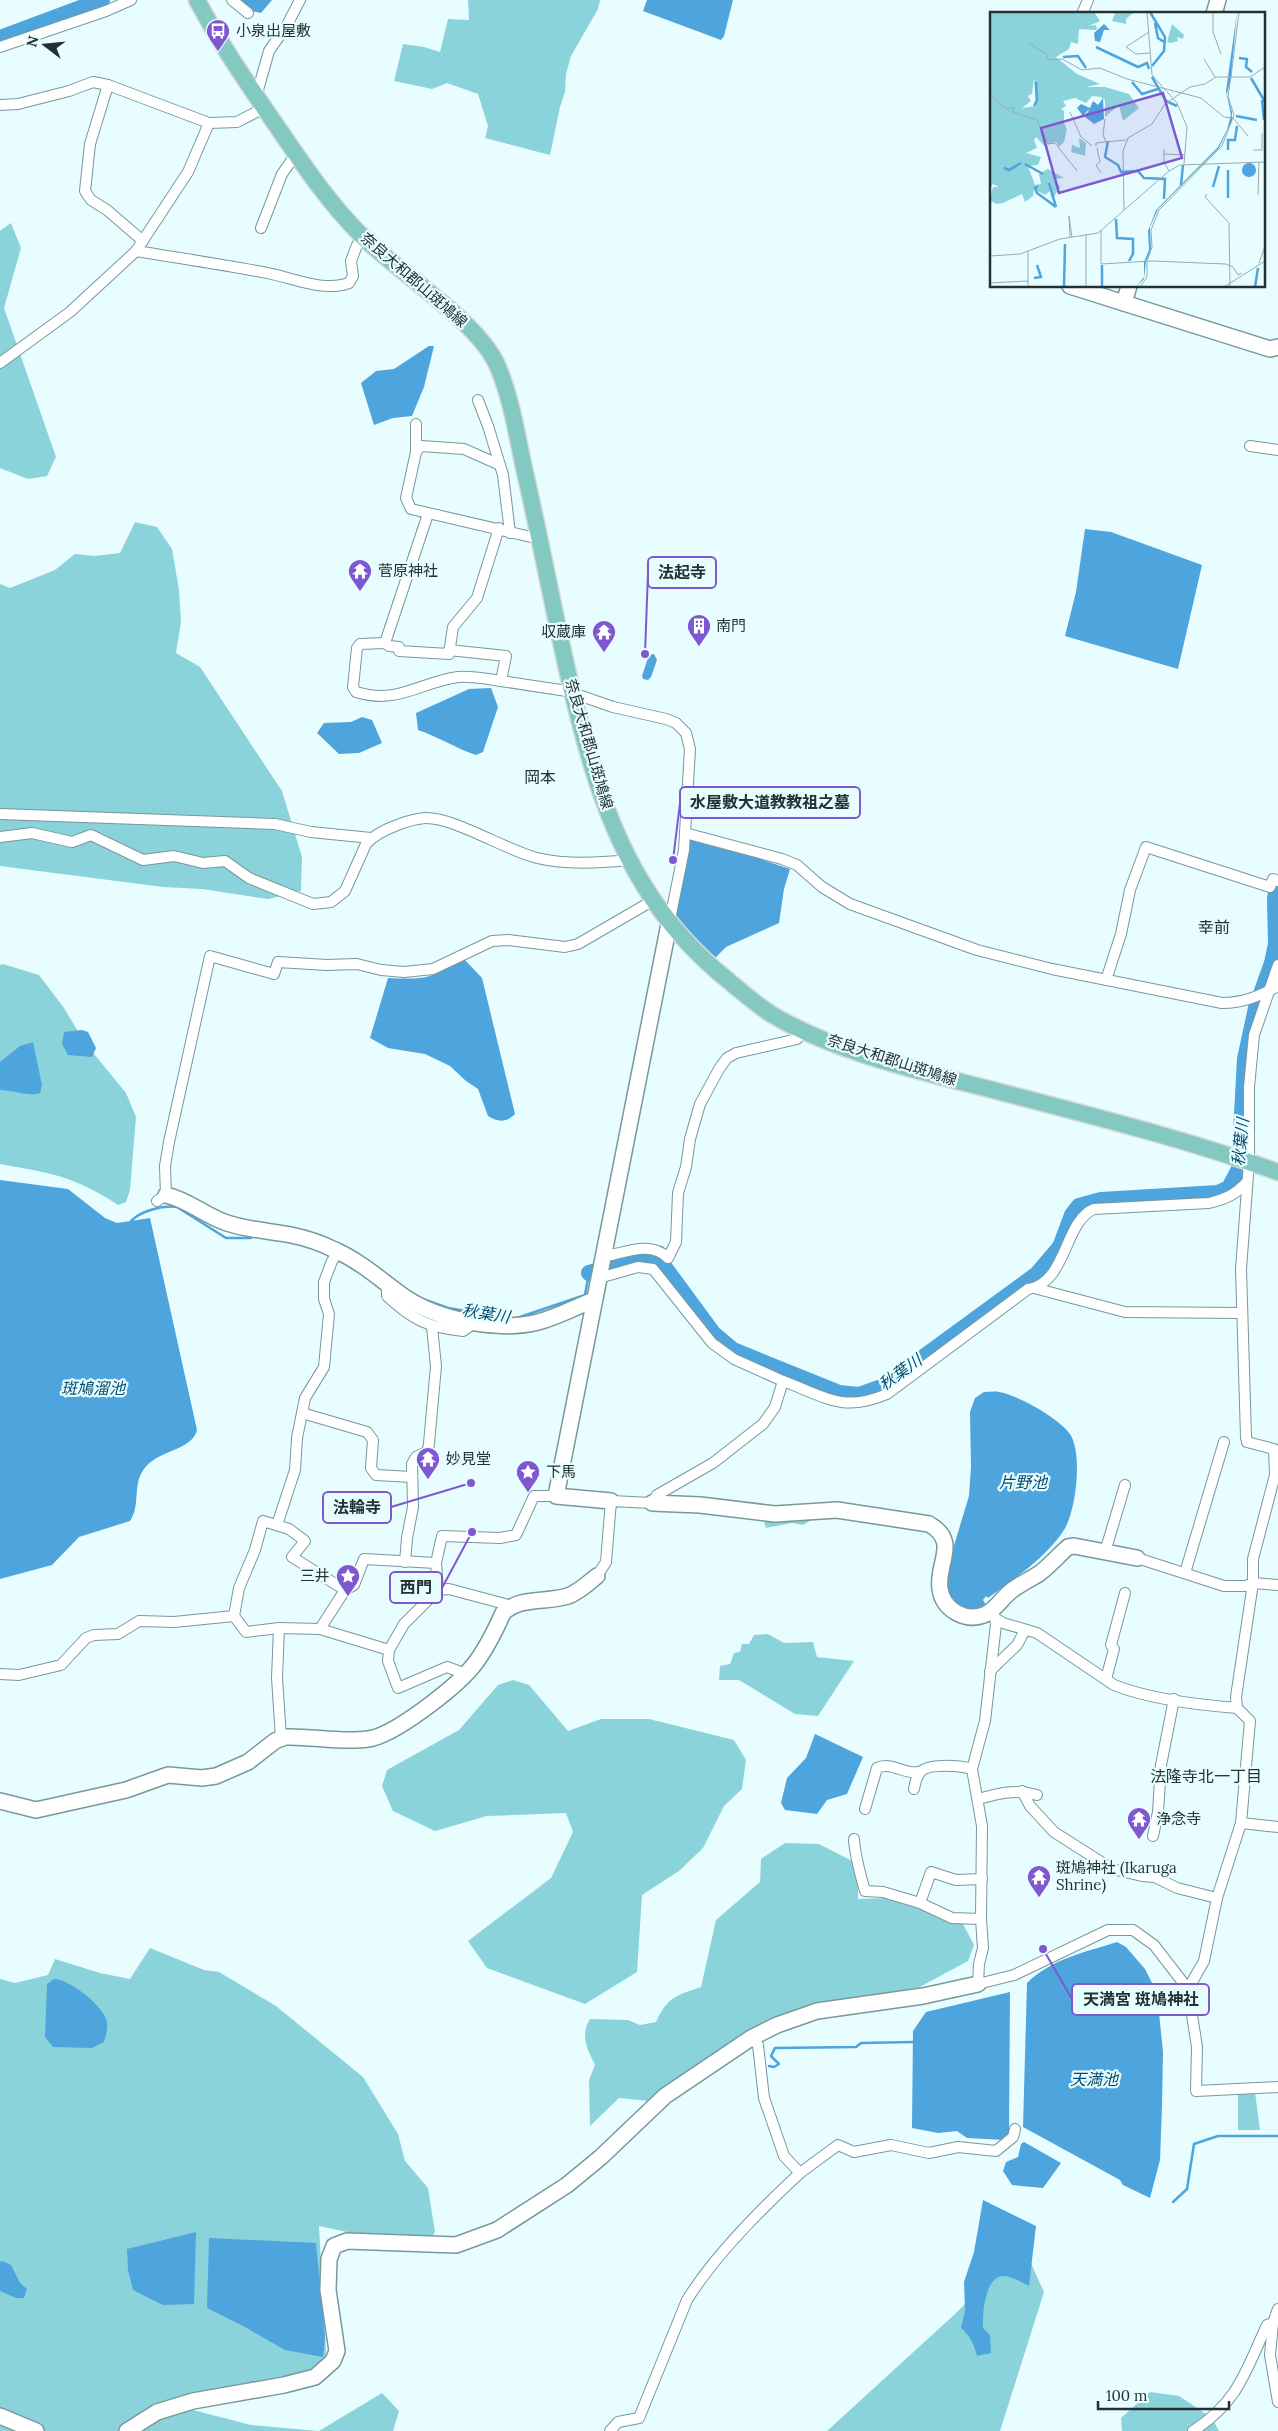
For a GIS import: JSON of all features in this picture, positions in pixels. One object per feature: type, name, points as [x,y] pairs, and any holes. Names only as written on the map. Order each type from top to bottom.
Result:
[{"type":"main road","name":"奈良大和郡山斑鳩線","points":[[197,0],[222,46],[331,203],[362,237],[469,326],[497,364],[540,539],[574,694],[592,763],[609,814],[629,860],[652,901],[669,924],[704,962],[772,1014],[852,1050],[937,1076],[1137,1128],[1278,1172]]},
{"type":"street","points":[[0,47],[106,11],[131,0]]},
{"type":"street","points":[[232,0],[248,13]]},
{"type":"street","points":[[0,105],[18,104],[69,91],[93,82],[108,85],[209,122],[238,122],[260,102],[269,52],[287,25],[300,0]]},
{"type":"street","points":[[1083,12],[1088,0]]},
{"type":"street","points":[[108,85],[90,144],[85,191],[91,200],[107,210],[143,241]]},
{"type":"street","points":[[0,363],[12,357],[70,312],[136,251],[188,172],[209,122]]},
{"type":"street","points":[[261,228],[282,174],[296,154]]},
{"type":"street","points":[[136,251],[265,272],[309,283],[339,286],[349,283],[352,276],[351,262],[357,246]]},
{"type":"street","points":[[1076,288],[1270,349],[1278,347]]},
{"type":"street","points":[[1124,303],[1128,288]]},
{"type":"street","points":[[478,400],[488,426],[505,485],[510,533]]},
{"type":"street","points":[[416,424],[416,452],[406,502],[413,510],[499,528],[510,533],[540,539]]},
{"type":"street","points":[[416,452],[421,446],[464,449],[500,465]]},
{"type":"street","points":[[1250,446],[1278,450]]},
{"type":"street","points":[[385,643],[428,514]]},
{"type":"street","points":[[499,528],[481,589],[474,604],[456,620],[452,631],[449,654],[423,654],[399,651],[399,647],[389,646],[385,643],[364,644],[357,648],[353,687],[356,692],[382,697],[394,696],[459,677],[566,691],[614,707],[666,719],[682,728],[690,749],[683,854],[556,1496]]},
{"type":"street","points":[[449,650],[506,656],[501,681]]},
{"type":"street","points":[[0,814],[274,824],[311,832],[371,838]]},
{"type":"street","points":[[0,837],[32,833],[72,842],[91,835],[143,860],[174,856],[203,863],[225,862],[249,878],[313,904],[330,902],[345,891],[366,844],[371,838],[402,823],[425,818],[466,829],[534,857],[558,862],[594,864],[629,860]]},
{"type":"street","points":[[685,834],[782,859],[797,865],[822,887],[850,904],[977,950],[1027,964],[1206,1000],[1237,1003],[1250,1000],[1278,986]]},
{"type":"street","points":[[1106,980],[1121,934],[1130,890],[1146,847],[1270,887],[1276,880]]},
{"type":"street","points":[[594,1300],[539,1322],[524,1324],[476,1322],[446,1317],[427,1311],[339,1251],[292,1235],[228,1223],[190,1202],[161,1198],[167,1153],[210,956],[274,974],[278,962],[320,965],[357,964],[391,972],[420,971],[448,964],[479,946],[492,941],[508,940],[565,947],[578,944],[652,901]]},
{"type":"street","points":[[1237,1708],[1236,1697],[1253,1583],[1253,1559],[1275,1475],[1276,1449],[1247,1442],[1241,1242],[1249,1162],[1248,1123],[1251,1058],[1254,1036],[1278,965]]},
{"type":"street","points":[[601,1267],[645,1248],[663,1253],[668,1258],[676,1242],[678,1193],[686,1167],[690,1139],[700,1104],[719,1070],[727,1058],[736,1053],[797,1039],[804,1030]]},
{"type":"street","points":[[601,1267],[653,1268],[712,1343],[722,1352],[783,1381],[838,1402],[857,1404],[894,1390],[1028,1289],[1044,1283],[1064,1254],[1078,1224],[1088,1211],[1094,1209],[1209,1203],[1224,1200],[1237,1193],[1247,1182]]},
{"type":"street","points":[[277,1525],[295,1470],[297,1438],[305,1398],[324,1367],[329,1314],[324,1299],[324,1282],[332,1261],[339,1251]]},
{"type":"street","points":[[387,1283],[387,1296],[408,1313],[432,1327],[463,1331],[476,1322]]},
{"type":"street","points":[[1034,1288],[1124,1312],[1242,1313]]},
{"type":"street","points":[[405,1562],[407,1538],[414,1507],[412,1464],[416,1457],[428,1450],[430,1443],[435,1374],[432,1327]]},
{"type":"street","points":[[652,1503],[657,1495],[713,1463],[763,1424],[775,1407],[783,1381]]},
{"type":"street","points":[[302,1413],[367,1432],[373,1440],[371,1468],[376,1475],[412,1478]]},
{"type":"street","points":[[1185,1573],[1224,1442]]},
{"type":"street","points":[[1105,1552],[1125,1485]]},
{"type":"street","points":[[438,1590],[436,1563],[442,1536],[500,1538],[516,1535],[534,1496],[700,1505],[775,1514],[837,1510],[929,1524],[936,1528],[944,1540],[946,1550],[940,1587],[941,1597],[954,1612],[969,1617],[992,1615],[1003,1623],[1052,1642],[1124,1689],[1174,1700],[1237,1708],[1250,1721],[1241,1823],[1217,1898],[1204,1961],[1188,1989]]},
{"type":"street","points":[[0,1801],[36,1810],[126,1790],[168,1775],[202,1778],[216,1776],[248,1762],[281,1738],[367,1740],[384,1735],[446,1691],[466,1674],[479,1657],[504,1613],[509,1608],[519,1603],[565,1597],[578,1592],[597,1576],[606,1562],[611,1501]]},
{"type":"street","points":[[345,1590],[292,1557],[305,1541],[289,1529],[263,1521],[255,1550],[240,1588],[234,1616],[246,1632],[279,1628],[320,1629],[389,1650]]},
{"type":"street","points":[[978,1984],[979,1964],[983,1948],[980,1918],[982,1826],[972,1769],[984,1730],[990,1671],[992,1615],[1012,1591],[1042,1571],[1068,1547],[1074,1546],[1137,1558],[1224,1586],[1246,1586],[1253,1583],[1278,1586]]},
{"type":"street","points":[[320,1629],[345,1590],[354,1585],[364,1559],[436,1563]]},
{"type":"street","points":[[466,1674],[448,1667],[398,1688],[388,1662],[389,1650],[404,1624],[438,1590],[449,1589],[505,1604],[509,1608]]},
{"type":"street","points":[[1106,1679],[1114,1649],[1111,1645],[1125,1593]]},
{"type":"street","points":[[0,1674],[18,1675],[52,1669],[68,1660],[86,1638],[94,1635],[118,1634],[139,1621],[174,1622],[234,1616]]},
{"type":"street","points":[[279,1628],[277,1678],[281,1738]]},
{"type":"street","points":[[990,1671],[1017,1645],[1025,1630]]},
{"type":"street","points":[[1152,1836],[1158,1812],[1161,1765],[1174,1700]]},
{"type":"street","points":[[865,1809],[877,1768],[888,1765],[910,1774],[919,1772],[927,1767],[958,1766],[972,1769]]},
{"type":"street","points":[[914,1789],[919,1772]]},
{"type":"street","points":[[978,1799],[1009,1790],[1038,1795]]},
{"type":"street","points":[[1022,1791],[1030,1806],[1054,1832],[1112,1868],[1142,1876],[1154,1877],[1177,1888],[1217,1898]]},
{"type":"street","points":[[1241,1823],[1278,1827]]},
{"type":"street","points":[[854,1839],[855,1858],[861,1871],[865,1891],[883,1892],[920,1903],[952,1918],[980,1918]]},
{"type":"street","points":[[920,1903],[931,1872],[961,1880],[982,1879]]},
{"type":"street","points":[[127,2431],[157,2412],[193,2401],[284,2385],[315,2376],[333,2361],[337,2351],[328,2290],[329,2259],[334,2246],[346,2241],[456,2245],[496,2230],[567,2185],[601,2157],[665,2096],[751,2038],[777,2025],[817,2011],[922,1996],[1014,1975],[1108,1930],[1121,1928],[1133,1930],[1154,1945],[1188,1989],[1197,2047],[1196,2091],[1278,2087]]},
{"type":"street","points":[[751,2038],[758,2045],[764,2098],[784,2156],[800,2173]]},
{"type":"street","points":[[610,2431],[618,2422],[639,2418],[687,2300],[698,2283],[747,2225],[800,2173],[838,2145],[854,2152],[891,2145],[929,2153],[958,2147],[996,2151],[1014,2136],[1015,2129]]},
{"type":"street","points":[[1278,2309],[1273,2323],[1270,2355],[1278,2402]]},
{"type":"street","points":[[1193,2431],[1206,2428],[1238,2390],[1267,2325],[1273,2323]]},
{"type":"street","points":[[0,2416],[36,2431]]},
{"type":"shaded area","points":[[468,0],[600,0],[598,9],[571,56],[566,74],[565,92],[550,155],[485,138],[488,126],[478,94],[447,83],[432,89],[394,81],[403,44],[424,47],[440,52],[448,19],[469,20]]},
{"type":"shaded area","points":[[11,223],[21,248],[4,308],[56,457],[47,476],[28,479],[0,468],[0,231]]},
{"type":"shaded area","points":[[135,522],[157,527],[172,549],[179,590],[181,622],[176,653],[200,667],[282,791],[302,857],[301,891],[268,899],[202,889],[163,887],[0,866],[0,584],[10,588],[55,570],[75,554],[95,556],[120,553]]},
{"type":"shaded area","points":[[3,964],[39,975],[64,1008],[85,1043],[126,1093],[136,1117],[130,1190],[126,1202],[118,1205],[88,1188],[62,1177],[0,1164],[0,965]]},
{"type":"shaded area","points":[[813,1519],[803,1525],[792,1523],[766,1528],[764,1522]]},
{"type":"shaded area","points":[[768,1634],[784,1643],[813,1642],[817,1657],[854,1661],[818,1716],[795,1714],[739,1680],[719,1680],[720,1666],[730,1664],[734,1653],[740,1652],[742,1644],[749,1644],[754,1635]]},
{"type":"shaded area","points":[[513,1680],[529,1685],[568,1731],[601,1719],[649,1719],[734,1740],[746,1760],[742,1789],[724,1806],[703,1848],[679,1871],[642,1895],[637,1972],[585,2004],[487,1968],[468,1941],[551,1878],[573,1832],[566,1813],[487,1816],[435,1831],[393,1811],[382,1786],[387,1770],[459,1730],[498,1685]]},
{"type":"shaded area","points":[[785,1843],[819,1844],[858,1864],[858,1899],[887,1898],[928,1908],[963,1924],[974,1945],[968,1961],[905,1995],[805,2010],[649,2101],[619,2098],[590,2126],[589,2080],[595,2065],[587,2048],[585,2031],[590,2019],[628,2020],[640,2025],[656,2022],[660,2013],[674,1998],[701,1987],[716,1920],[760,1882],[761,1859]]},
{"type":"shaded area","points":[[150,1948],[204,1970],[219,1972],[276,2006],[363,2077],[398,2134],[405,2161],[428,2188],[435,2232],[428,2243],[379,2239],[319,2226],[327,2368],[324,2380],[193,2410],[251,2425],[319,2431],[0,2431],[0,1979],[15,1983],[48,1975],[55,1959],[100,1973],[130,1979]]},
{"type":"shaded area","points":[[1255,2092],[1260,2130],[1238,2130],[1238,2093]]},
{"type":"shaded area","points":[[1028,2257],[1044,2292],[1000,2431],[827,2431],[955,2314],[1005,2264]]},
{"type":"shaded area","points":[[1150,2392],[1179,2396],[1212,2418],[1219,2431],[1122,2431],[1121,2418]]},
{"type":"shaded area","points":[[382,2393],[399,2411],[393,2431],[319,2431]]},
{"type":"water","points":[[238,0],[272,0],[261,13],[251,11]]},
{"type":"water","points":[[647,0],[733,0],[724,36],[721,40],[643,11]]},
{"type":"water","points":[[429,346],[434,346],[424,387],[412,416],[393,418],[374,425],[361,383],[376,371],[394,369]]},
{"type":"water","points":[[1085,529],[1111,532],[1202,565],[1178,669],[1065,636],[1076,592]]},
{"type":"water","points":[[654,654],[657,660],[651,677],[648,680],[643,679],[642,676],[649,655]]},
{"type":"water","points":[[491,688],[498,707],[483,752],[476,755],[418,730],[416,713],[469,689]]},
{"type":"water","points":[[362,717],[372,720],[382,743],[359,753],[339,754],[317,733],[324,723],[351,722]]},
{"type":"water","points":[[690,840],[751,856],[790,869],[784,889],[779,923],[726,947],[713,960],[675,918]]},
{"type":"water","points":[[464,959],[482,978],[515,1114],[505,1120],[488,1116],[478,1089],[450,1066],[425,1054],[388,1048],[370,1038],[388,978],[411,979],[436,974]]},
{"type":"water","points":[[82,1030],[88,1032],[96,1048],[92,1057],[68,1055],[62,1044],[64,1032]]},
{"type":"water","points":[[33,1042],[42,1085],[40,1093],[31,1094],[0,1090],[0,1062],[20,1046]]},
{"type":"water","name":"斑鳩溜池","points":[[0,1180],[68,1189],[105,1218],[117,1223],[150,1218],[197,1430],[194,1437],[188,1442],[157,1458],[144,1469],[138,1482],[135,1508],[130,1521],[79,1537],[52,1565],[0,1579]]},
{"type":"water","name":"片野池","points":[[984,1392],[997,1392],[1017,1398],[1048,1415],[1065,1428],[1074,1443],[1076,1455],[1075,1497],[1064,1530],[1039,1559],[988,1598],[986,1596],[983,1600],[985,1603],[983,1609],[960,1611],[947,1599],[946,1572],[969,1496],[971,1467],[970,1412],[975,1398]]},
{"type":"water","points":[[815,1734],[863,1757],[847,1794],[827,1800],[817,1814],[785,1810],[781,1803],[787,1778],[806,1758]]},
{"type":"water","name":"天満池","points":[[1117,1942],[1126,1947],[1145,1969],[1157,1993],[1163,2052],[1162,2106],[1160,2160],[1150,2198],[1123,2185],[1120,2180],[1023,2127],[1027,1983],[1036,1975],[1058,1962]]},
{"type":"water","points":[[54,1979],[68,1983],[84,1993],[98,2006],[107,2022],[104,2042],[92,2048],[53,2047],[45,2037],[47,1984]]},
{"type":"water","points":[[1010,1992],[1009,2132],[1004,2140],[967,2138],[957,2131],[938,2133],[912,2128],[913,2031],[926,2012]]},
{"type":"water","points":[[1024,2142],[1061,2163],[1043,2188],[1012,2185],[1003,2171],[1006,2162],[1018,2157],[1021,2144]]},
{"type":"water","points":[[983,2200],[1036,2226],[1029,2286],[1006,2276],[997,2278],[992,2282],[986,2297],[983,2322],[983,2328],[990,2335],[991,2353],[977,2356],[971,2340],[961,2328],[965,2311],[964,2282],[974,2252]]},
{"type":"water","points":[[196,2232],[194,2304],[163,2305],[133,2290],[128,2270],[127,2249]]},
{"type":"water","points":[[209,2238],[316,2243],[325,2338],[323,2357],[285,2350],[207,2308]]},
{"type":"water","points":[[0,2262],[11,2265],[20,2283],[27,2289],[24,2298],[16,2298],[0,2291]]},
{"type":"waterway","points":[[0,38],[102,0]]},
{"type":"waterway","name":"秋葉川","points":[[589,1273],[644,1258],[652,1258],[663,1265],[713,1333],[733,1350],[839,1393],[859,1395],[884,1386],[1037,1274],[1060,1247],[1072,1215],[1079,1206],[1101,1200],[1218,1193],[1229,1188],[1239,1169],[1245,1059],[1256,1008],[1272,963],[1276,944],[1275,898],[1278,885]]},
{"type":"waterway","name":"秋葉川","points":[[131,1221],[140,1214],[152,1210],[177,1207],[226,1238],[251,1238]]},
{"type":"waterway","name":"秋葉川","points":[[517,1318],[585,1295],[589,1273]]},
{"type":"waterway","name":"秋葉川","points":[[420,1298],[448,1308],[507,1318]]},
{"type":"waterway","points":[[769,2066],[774,2067],[779,2064],[771,2056],[775,2048],[856,2047],[861,2043],[913,2042]]},
{"type":"waterway","points":[[1173,2202],[1187,2189],[1194,2144],[1218,2136],[1278,2136]]},
{"type":"place","name":"小泉出屋敷","points":[[218,52]]},
{"type":"place","name":"菅原神社","points":[[360,592]]},
{"type":"place","name":"南門","points":[[699,647]]},
{"type":"place","name":"収蔵庫","points":[[604,653]]},
{"type":"place","name":"法起寺","points":[[645,654]]},
{"type":"place","name":"水屋敷大道教教祖之墓","points":[[673,860]]},
{"type":"place","name":"妙見堂","points":[[428,1480]]},
{"type":"place","name":"法輪寺","points":[[471,1483]]},
{"type":"place","name":"下馬","points":[[528,1493]]},
{"type":"place","name":"西門","points":[[472,1532]]},
{"type":"place","name":"三井","points":[[348,1597]]},
{"type":"place","name":"浄念寺","points":[[1139,1840]]},
{"type":"place","name":"斑鳩神社 (Ikaruga Shrine)","points":[[1039,1898]]},
{"type":"place","name":"天満宮 斑鳩神社","points":[[1043,1949]]},
{"type":"district","name":"岡本","points":[[540,777]]},
{"type":"district","name":"幸前","points":[[1214,927]]},
{"type":"district","name":"法隆寺北一丁目","points":[[1206,1776]]}]
